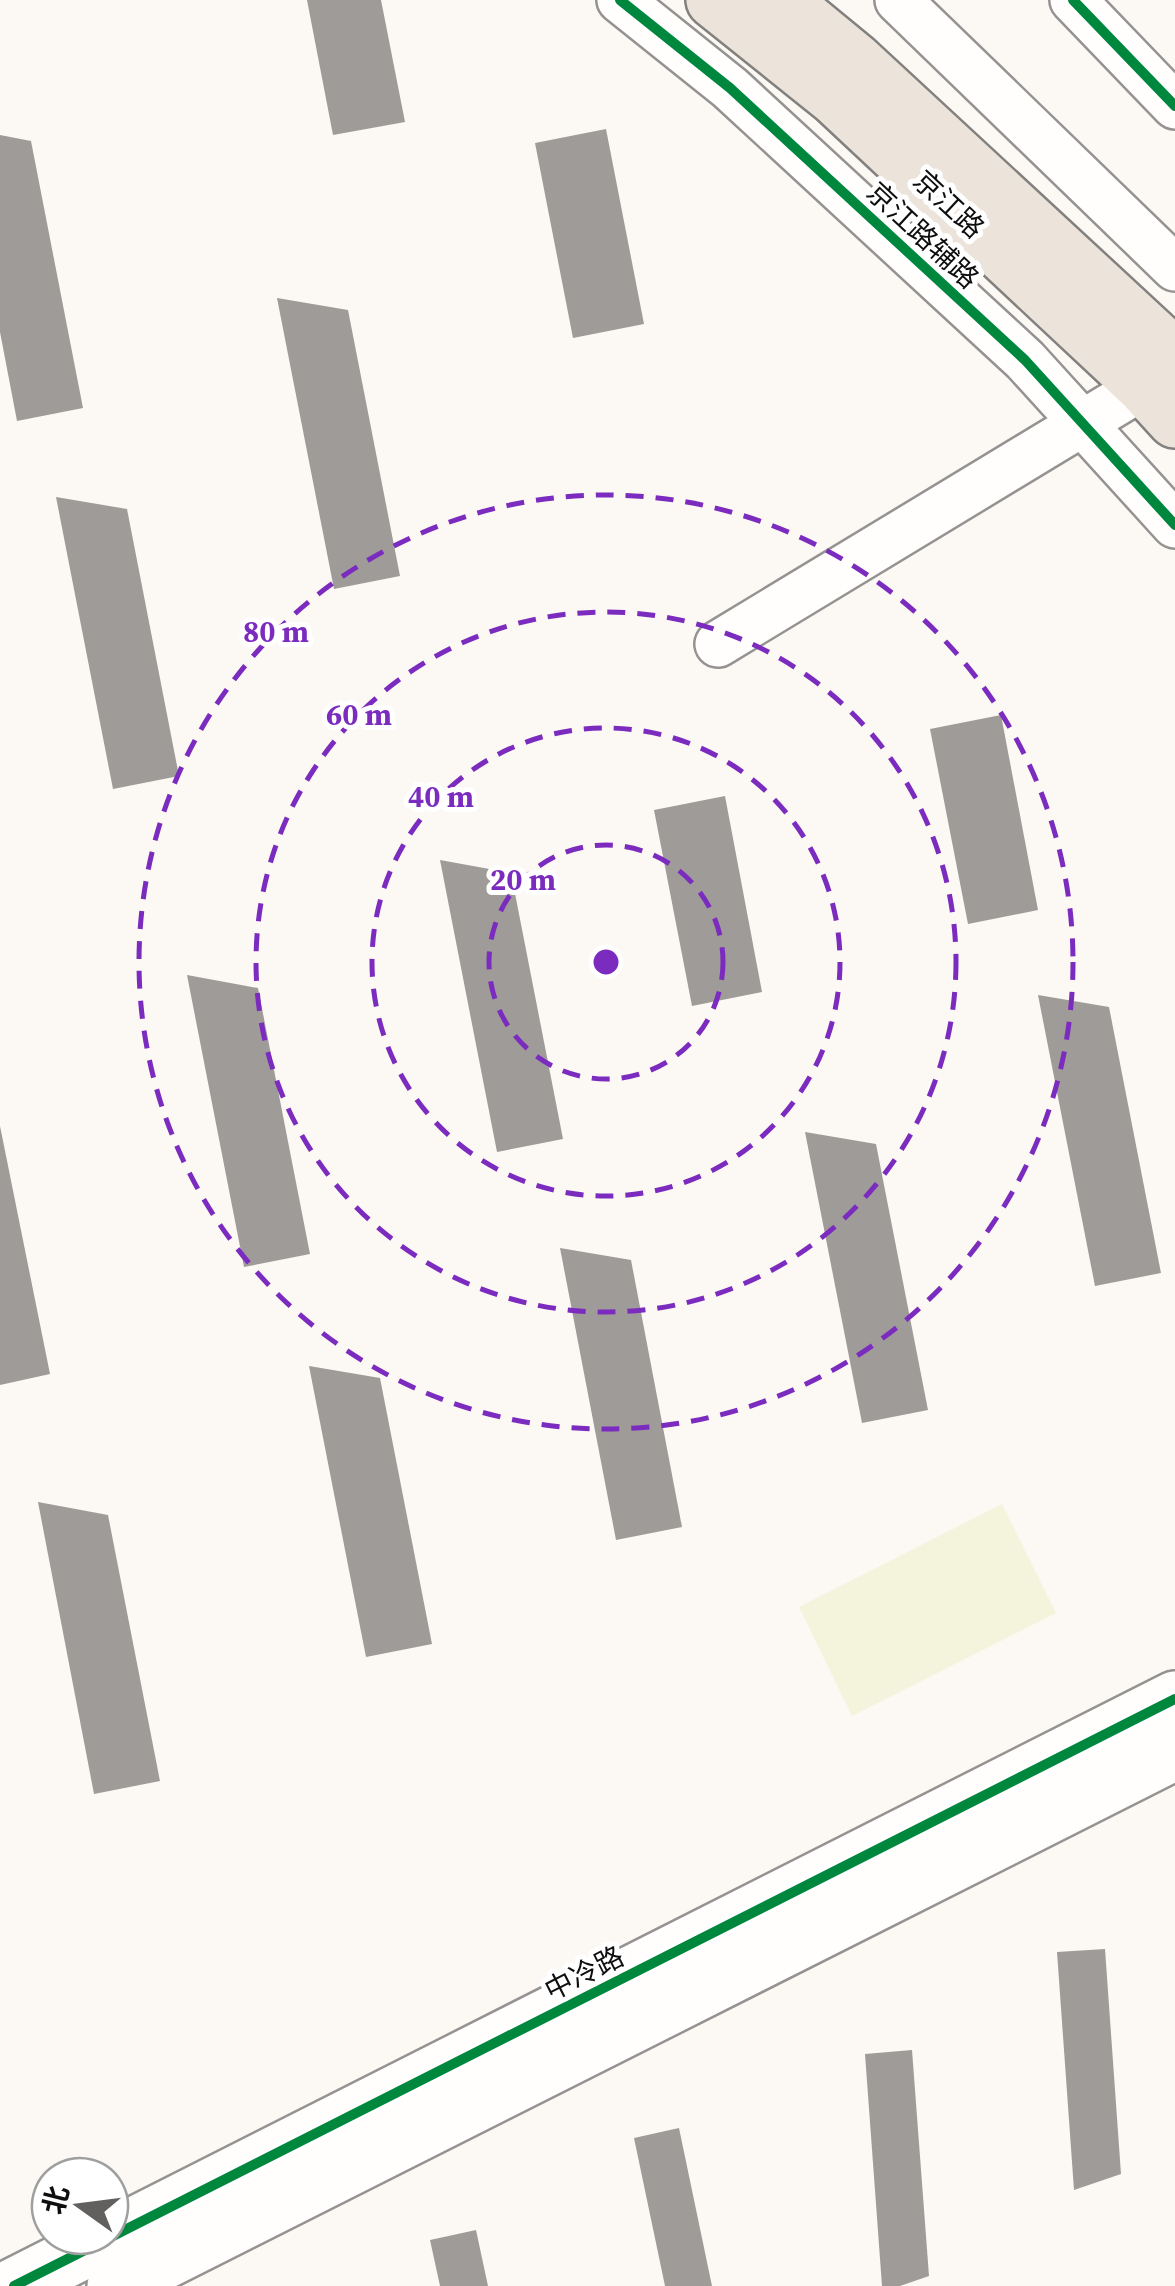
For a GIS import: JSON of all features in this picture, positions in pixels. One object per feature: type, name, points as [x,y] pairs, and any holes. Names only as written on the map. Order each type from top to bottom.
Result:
[{"type":"main road","name":"京江路","points":[[714,0],[834,97],[1165,388]]},
{"type":"main road","name":"京江路","points":[[780,0],[855,61],[1165,388]]},
{"type":"street","name":"京江路辅路","points":[[620,0],[730,88],[1025,360],[1175,524]]},
{"type":"street","points":[[898,0],[1175,268]]},
{"type":"street","points":[[1073,0],[1175,106]]},
{"type":"street","points":[[718,644],[1082,423],[1165,388]]},
{"type":"street","name":"中冷路","points":[[14,2286],[1175,1699]]},
{"type":"street","points":[[115,2286],[1175,1752]]},
{"type":"green space","points":[[1002,1504],[1056,1613],[852,1716],[799,1607]]},
{"type":"building","points":[[307,0],[381,0],[405,122],[333,135]]},
{"type":"building","points":[[606,129],[644,324],[573,338],[535,143]]},
{"type":"building","points":[[0,135],[31,141],[83,408],[17,421],[0,332]]},
{"type":"building","points":[[277,298],[348,310],[400,576],[334,589]]},
{"type":"building","points":[[56,497],[127,509],[179,776],[113,789]]},
{"type":"building","points":[[1001,715],[1038,910],[968,924],[930,729]]},
{"type":"building","points":[[725,796],[762,992],[692,1006],[654,810]]},
{"type":"building","points":[[440,860],[511,873],[563,1139],[497,1152]]},
{"type":"building","points":[[187,975],[258,988],[310,1254],[244,1267]]},
{"type":"building","points":[[1038,995],[1109,1007],[1161,1273],[1095,1286]]},
{"type":"building","points":[[0,1126],[50,1374],[0,1385]]},
{"type":"building","points":[[805,1132],[876,1144],[928,1410],[862,1423]]},
{"type":"building","points":[[560,1248],[631,1260],[682,1527],[616,1540]]},
{"type":"building","points":[[309,1366],[380,1378],[432,1644],[366,1657]]},
{"type":"building","points":[[38,1502],[108,1515],[160,1781],[94,1794]]},
{"type":"building","points":[[1105,1949],[1121,2174],[1074,2190],[1057,1952]]},
{"type":"building","points":[[912,2050],[929,2276],[900,2286],[882,2286],[865,2054]]},
{"type":"building","points":[[679,2128],[712,2286],[665,2286],[634,2138]]},
{"type":"building","points":[[476,2230],[488,2286],[440,2286],[430,2240]]},
{"type":"cycle path","points":[[620,0],[730,88],[1025,360],[1175,525]]},
{"type":"cycle path","points":[[1073,0],[1175,106]]},
{"type":"cycle path","points":[[14,2286],[1175,1699]]}]
